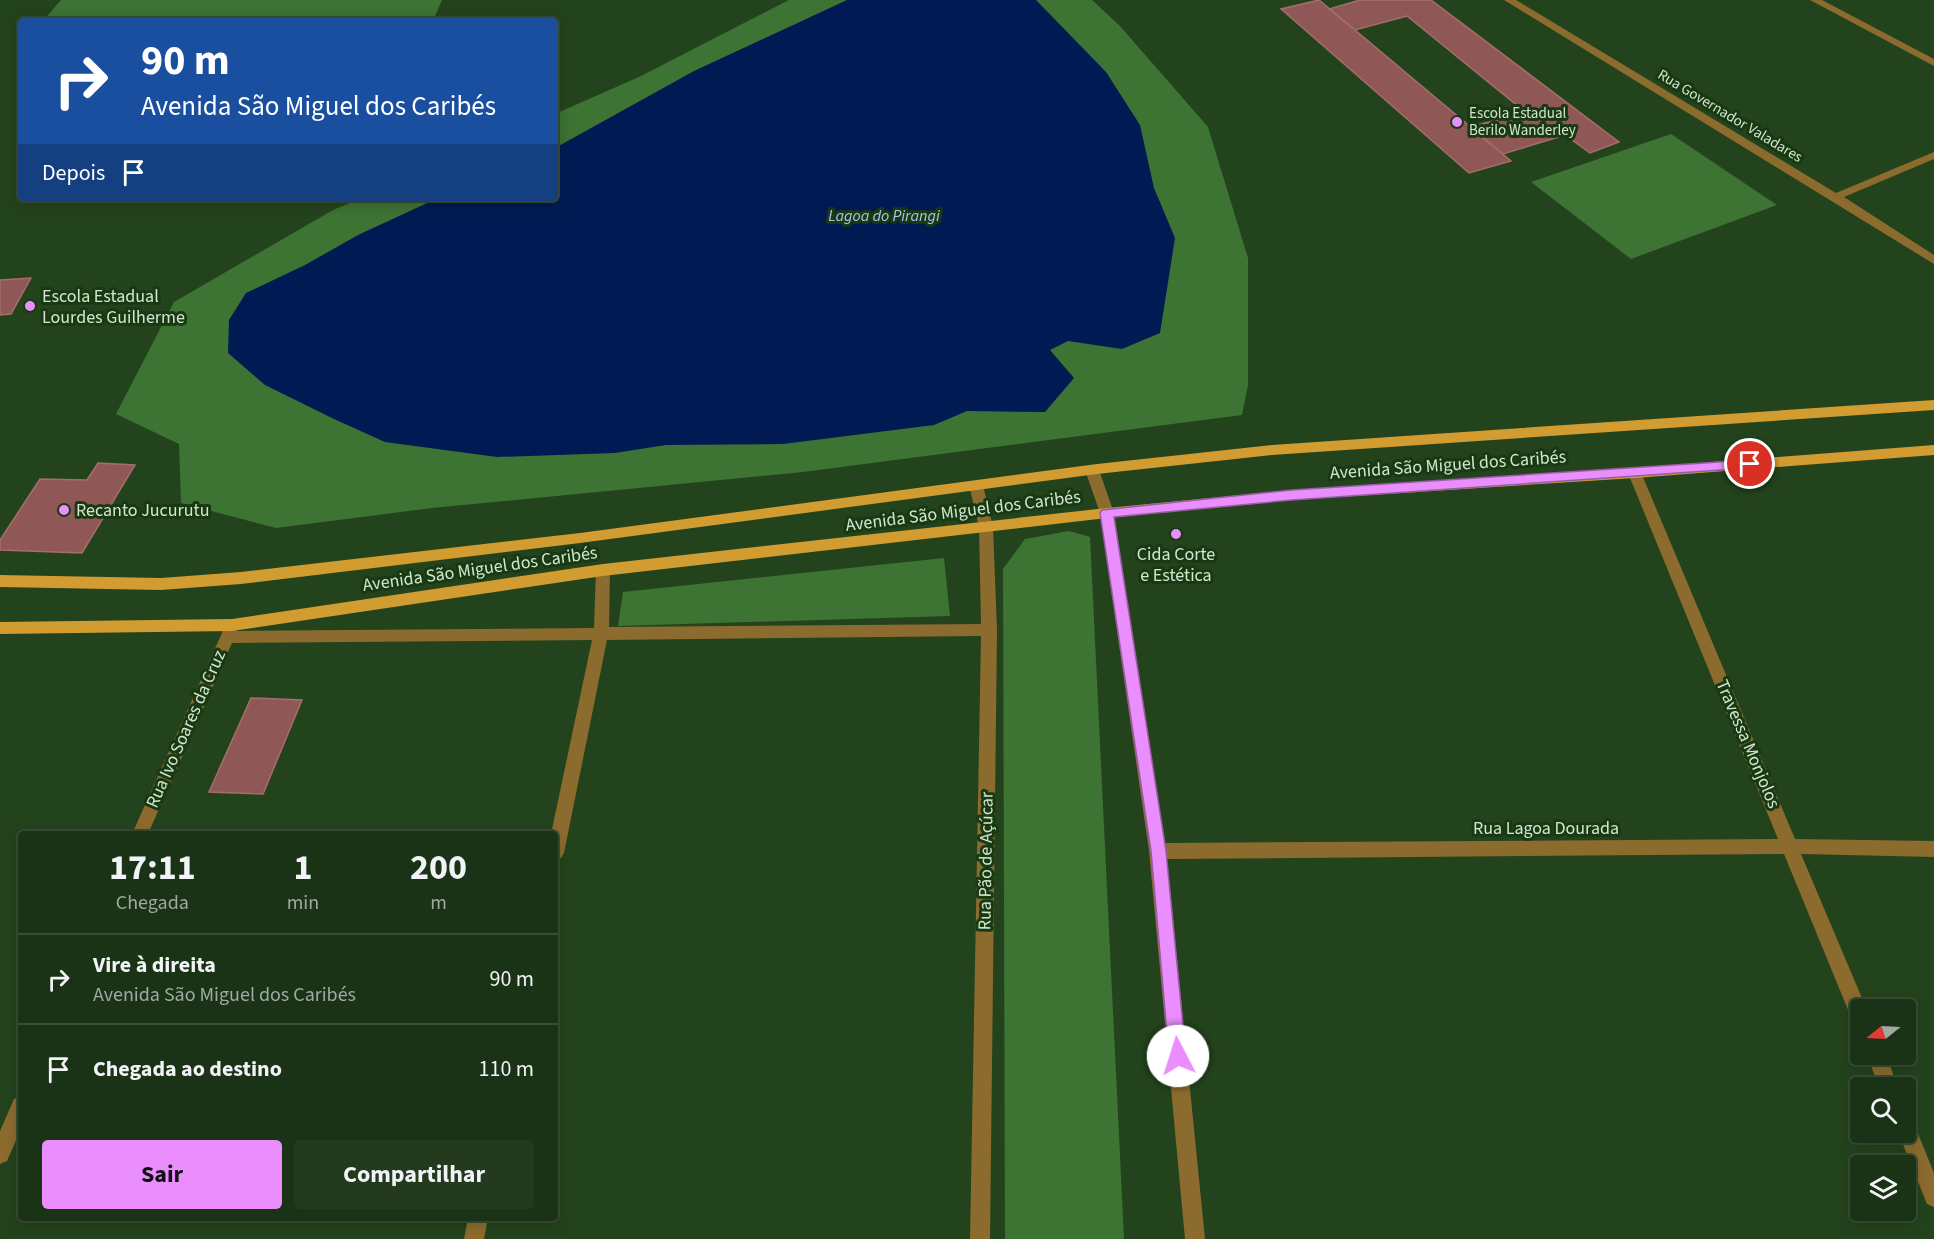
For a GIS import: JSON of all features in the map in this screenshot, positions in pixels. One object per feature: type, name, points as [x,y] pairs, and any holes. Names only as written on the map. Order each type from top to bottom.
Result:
[{"type":"main road","name":"Avenida São Miguel dos Caribés","points":[[0,581],[160,584],[241,578],[580,538],[1092,470],[1272,450],[1934,405]]},
{"type":"main road","name":"Avenida São Miguel dos Caribés","points":[[0,628],[230,631],[603,570],[1107,513],[1292,495],[1635,473],[1934,450]]},
{"type":"street","name":"Rua Governador Valadares","points":[[1509,0],[1835,197],[1934,260]]},
{"type":"street","points":[[1815,0],[1934,63]]},
{"type":"street","points":[[1835,197],[1934,155]]},
{"type":"street","points":[[1092,470],[1107,513],[1158,851],[1195,1239]]},
{"type":"street","name":"Travessa Monjolos","points":[[1635,473],[1853,999]]},
{"type":"street","name":"Rua Pão de Açúcar","points":[[976,485],[986,528],[989,630],[980,1239]]},
{"type":"street","points":[[558,838],[601,633],[603,570]]},
{"type":"street","name":"Avenida São Miguel dos Caribés","points":[[230,631],[601,633],[989,630]]},
{"type":"street","name":"Rua Ivo Soares da Cruz","points":[[141,831],[230,631]]},
{"type":"street","name":"Rua Lagoa Dourada","points":[[1158,851],[1790,846],[1934,849]]},
{"type":"street","points":[[0,1154],[18,1113]]},
{"type":"street","points":[[1912,1143],[1934,1197]]},
{"type":"street","points":[[474,1239],[477,1221]]},
{"type":"green space","points":[[61,0],[442,0],[434,18],[46,18]]},
{"type":"green space","name":"Lagoa do Pirangi","points":[[789,0],[1092,0],[1120,26],[1208,127],[1248,258],[1248,385],[1242,415],[803,472],[432,508],[276,528],[181,503],[179,444],[116,414],[174,302],[333,210],[355,201],[558,201],[558,113],[641,76]]},
{"type":"green space","points":[[1671,134],[1777,205],[1631,259],[1531,182]]},
{"type":"green space","points":[[1069,531],[1090,537],[1124,1239],[1005,1239],[1003,569],[1025,539]]},
{"type":"green space","points":[[944,558],[950,616],[618,626],[623,592]]},
{"type":"water","name":"Lagoa do Pirangi","points":[[847,0],[1036,0],[1106,72],[1140,125],[1154,188],[1175,238],[1160,333],[1122,349],[1068,341],[1050,350],[1074,378],[1045,412],[967,411],[934,425],[783,444],[666,445],[615,453],[497,457],[385,442],[265,385],[228,353],[229,320],[246,293],[305,265],[358,235],[432,201],[558,201],[558,146],[694,71]]},
{"type":"building","points":[[1319,0],[1511,161],[1469,173],[1281,9]]},
{"type":"building","points":[[1360,0],[1431,0],[1619,142],[1590,153],[1565,135],[1503,154],[1470,127],[1525,112],[1407,16],[1355,30],[1329,9]]},
{"type":"building","points":[[31,278],[11,314],[0,315],[0,280]]},
{"type":"building","name":"Recanto Jucurutu","points":[[98,463],[135,465],[82,553],[0,550],[0,540],[40,479],[87,480]]},
{"type":"building","points":[[251,698],[302,700],[263,794],[209,792]]},
{"type":"place","name":"Escola Estadual Berilo Wanderley","points":[[1457,122]]},
{"type":"place","name":"Escola Estadual Lourdes Guilherme","points":[[30,306]]},
{"type":"place","name":"Recanto Jucurutu","points":[[64,510]]},
{"type":"place","name":"Cida Corte e Estética","points":[[1176,534]]},
{"type":"route","points":[[1178,1056],[1158,851],[1107,513],[1292,495],[1750,464]]}]
